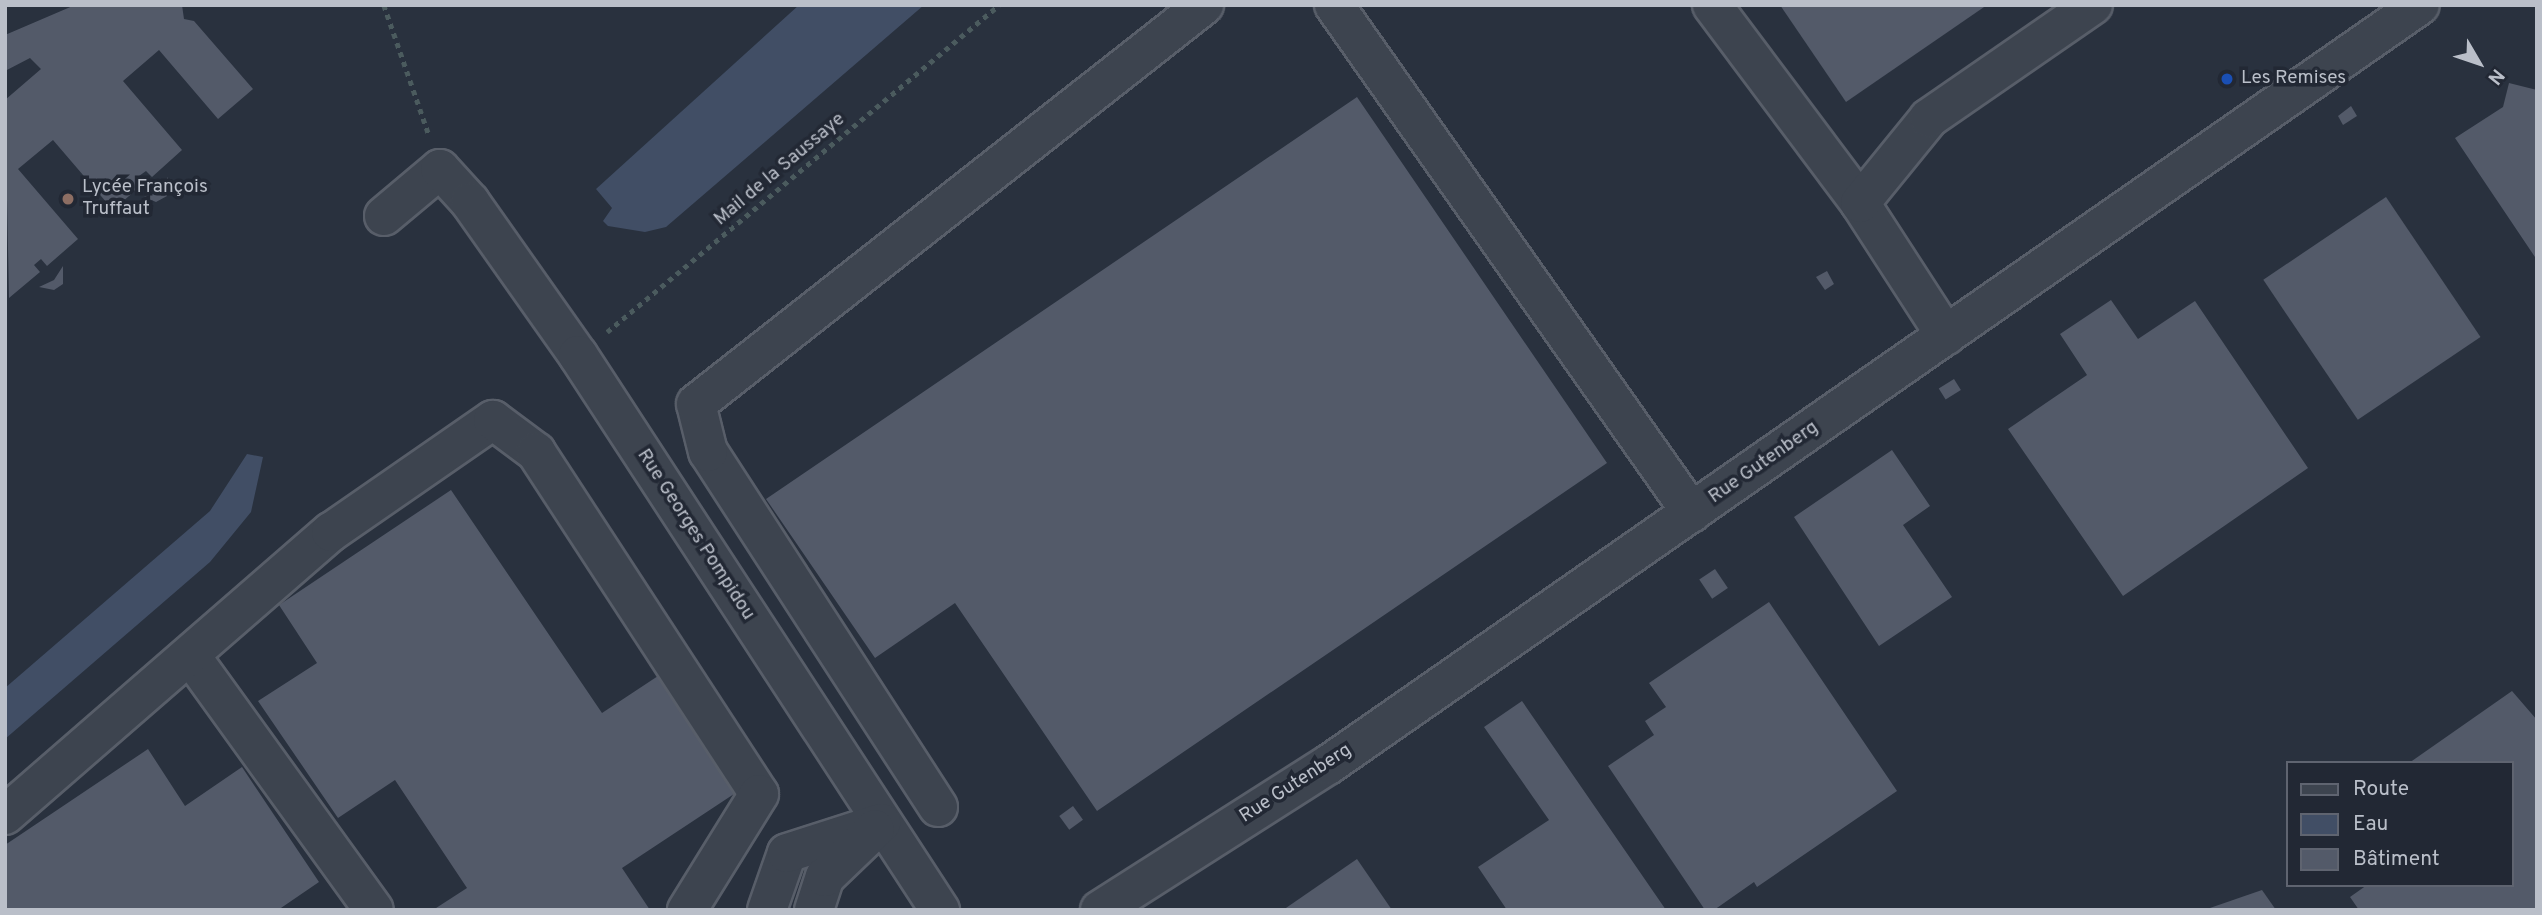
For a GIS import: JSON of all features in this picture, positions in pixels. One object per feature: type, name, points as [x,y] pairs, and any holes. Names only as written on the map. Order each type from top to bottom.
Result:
[{"type":"street","points":[[938,807],[708,452],[696,404],[1205,5]]},
{"type":"street","points":[[1334,5],[1692,513]]},
{"type":"street","points":[[1712,5],[1860,203],[1946,336]]},
{"type":"street","points":[[1860,203],[1929,118],[2093,5]]},
{"type":"street","name":"Rue Gutenberg","points":[[1100,910],[1328,765],[2420,5]]},
{"type":"street","points":[[384,216],[440,169]]},
{"type":"street","name":"Rue Georges Pompidou","points":[[440,169],[470,202],[578,355],[940,910]]},
{"type":"street","points":[[5,815],[331,532],[493,420],[536,452],[759,794],[687,910]]},
{"type":"street","points":[[190,655],[374,910]]},
{"type":"street","points":[[768,910],[787,853],[881,823]]},
{"type":"street","points":[[814,910],[825,877],[881,823]]},
{"type":"path","points":[[384,5],[440,169]]},
{"type":"path","name":"Mail de la Saussaye","points":[[578,355],[999,5]]},
{"type":"water","points":[[799,5],[924,5],[666,227],[645,232],[608,226],[603,221],[612,208],[596,189]]},
{"type":"water","points":[[247,454],[263,457],[251,512],[210,562],[5,739],[5,688],[210,511]]},
{"type":"building","name":"Lycée François Truffaut","points":[[75,5],[182,5],[184,19],[194,21],[253,89],[218,119],[159,50],[123,81],[182,150],[152,177],[146,171],[139,176],[145,182],[113,210],[53,140],[18,169],[78,239],[47,266],[41,259],[34,265],[40,272],[9,298],[5,100],[41,69],[30,58],[5,71],[5,35]]},
{"type":"building","points":[[1780,5],[1987,5],[1846,102]]},
{"type":"building","points":[[2509,83],[2537,90],[2537,260],[2455,138],[2503,107]]},
{"type":"building","points":[[1357,97],[1607,463],[1097,811],[955,603],[875,658],[766,499]]},
{"type":"building","points":[[2351,106],[2357,116],[2343,125],[2338,116]]},
{"type":"building","points":[[168,177],[167,196],[156,202],[144,197],[158,192]]},
{"type":"building","points":[[2386,197],[2481,337],[2358,420],[2263,280]]},
{"type":"building","points":[[63,266],[63,284],[54,290],[39,287],[54,280]]},
{"type":"building","points":[[1827,271],[1834,284],[1825,290],[1816,277]]},
{"type":"building","points":[[2111,300],[2138,339],[2195,301],[2308,468],[2123,596],[2008,429],[2087,375],[2060,334]]},
{"type":"building","points":[[1954,379],[1961,390],[1946,400],[1939,389]]},
{"type":"building","points":[[1892,450],[1930,506],[1903,525],[1952,597],[1879,646],[1794,517]]},
{"type":"building","points":[[451,490],[602,713],[658,676],[737,792],[622,868],[650,910],[433,910],[467,888],[395,780],[338,818],[258,701],[317,663],[279,605]]},
{"type":"building","points":[[1715,569],[1728,588],[1712,599],[1699,580]]},
{"type":"building","points":[[1769,602],[1897,791],[1757,887],[1754,882],[1714,910],[1705,910],[1608,766],[1654,735],[1645,721],[1666,707],[1649,683]]},
{"type":"building","points":[[2512,691],[2537,720],[2537,910],[2359,910],[2350,897],[2364,887],[2514,887],[2514,761],[2412,761]]},
{"type":"building","points":[[1522,701],[1666,910],[1507,910],[1478,867],[1549,820],[1484,727]]},
{"type":"building","points":[[148,749],[185,806],[242,767],[319,882],[278,910],[5,910],[5,845]]},
{"type":"building","points":[[1073,806],[1083,820],[1069,830],[1059,816]]},
{"type":"building","points":[[1357,859],[1392,910],[1283,910]]},
{"type":"building","points":[[2262,890],[2276,910],[2207,909]]},
{"type":"place","name":"Les Remises","points":[[2227,79]]},
{"type":"place","name":"Lycée François Truffaut","points":[[68,199]]}]
